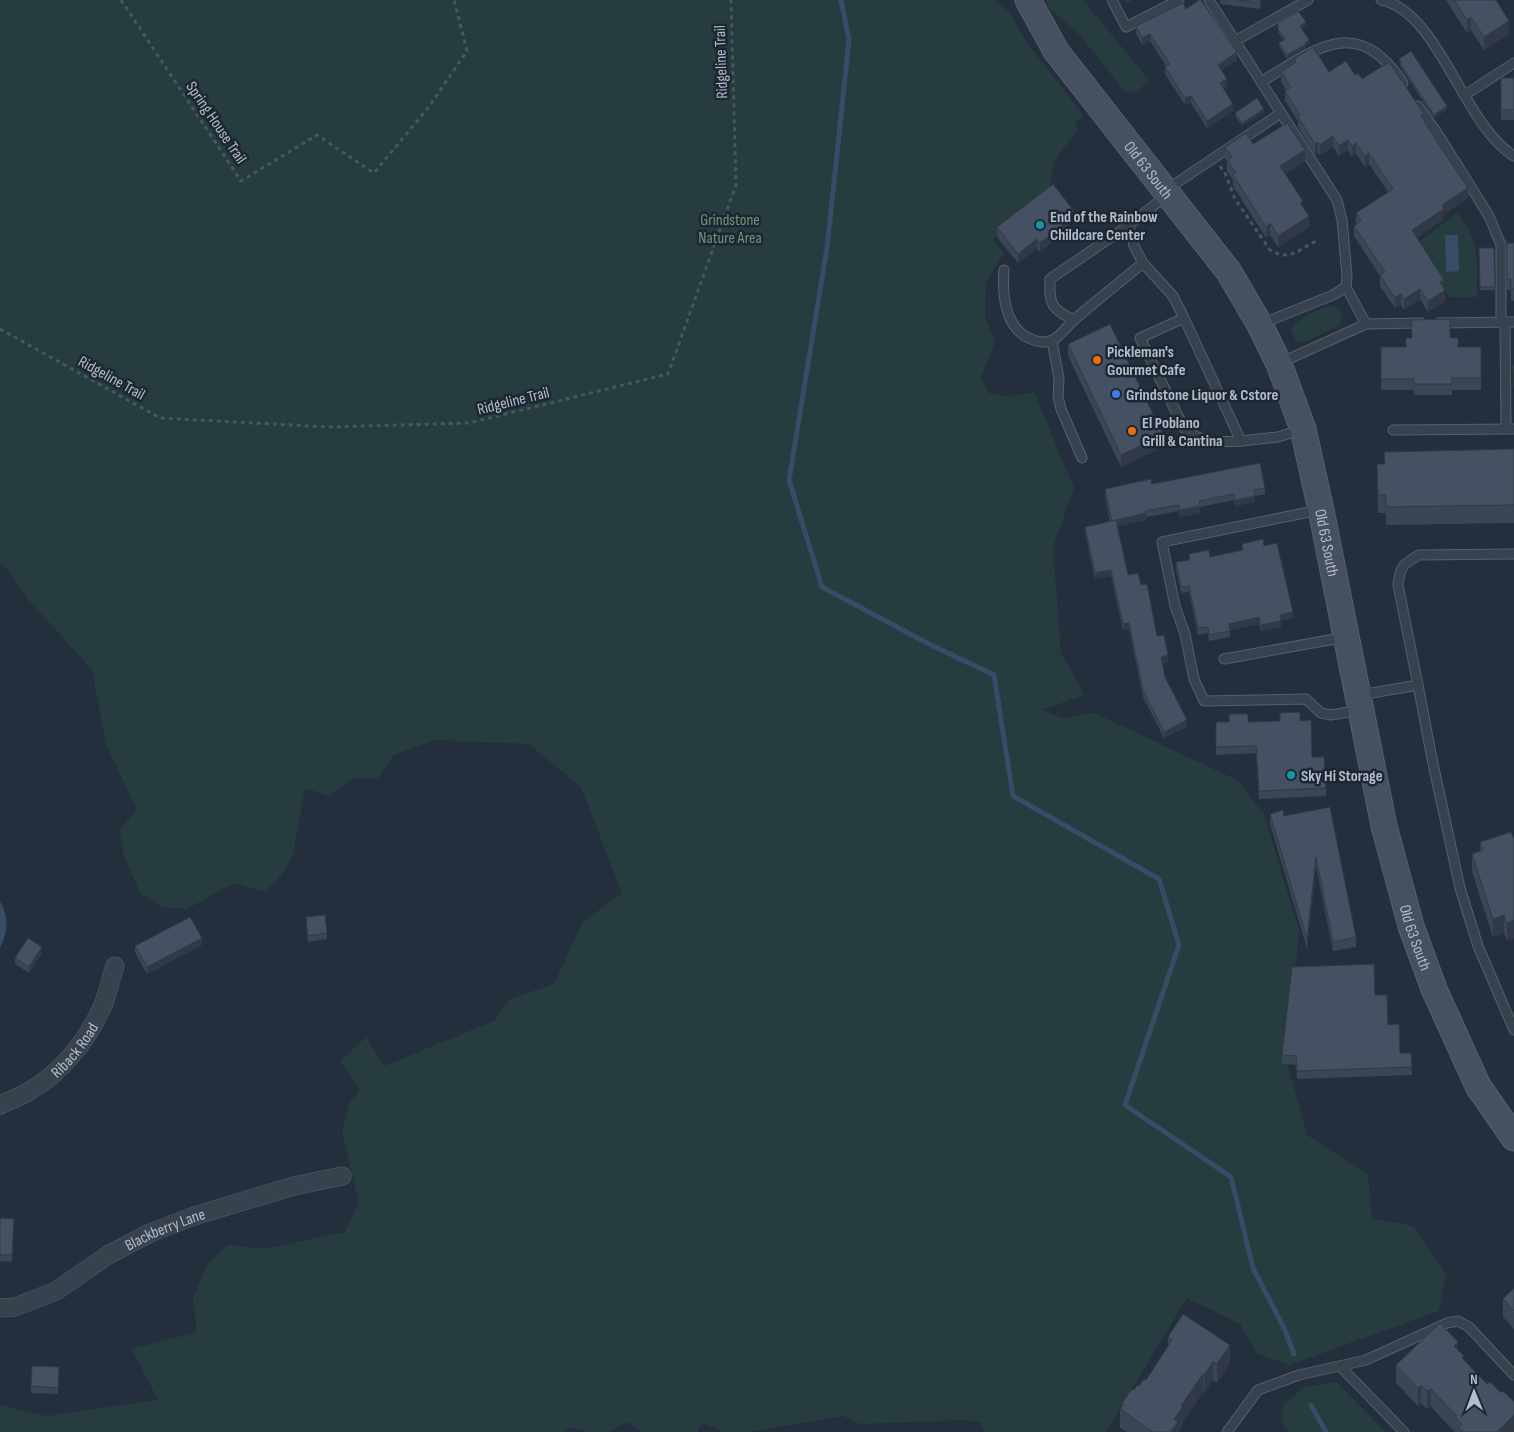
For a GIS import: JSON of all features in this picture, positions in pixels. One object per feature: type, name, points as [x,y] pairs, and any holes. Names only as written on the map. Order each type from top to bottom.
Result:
[{"type":"main road","name":"Old 63 South","points":[[1028,0],[1056,51],[1229,272],[1260,325],[1279,364],[1303,429],[1384,826],[1411,926],[1434,989],[1478,1086],[1514,1138]]},
{"type":"street","name":"Riback Road","points":[[0,1105],[29,1092],[52,1075],[72,1054],[90,1030],[104,1002],[115,966]]},
{"type":"street","name":"Blackberry Lane","points":[[0,1308],[16,1307],[56,1291],[108,1255],[150,1234],[185,1220],[294,1186],[342,1176]]},
{"type":"lane","points":[[1112,0],[1126,27],[1179,0]]},
{"type":"lane","points":[[1209,0],[1337,200],[1342,220],[1346,287],[1366,324]]},
{"type":"lane","points":[[1235,41],[1308,0]]},
{"type":"lane","points":[[1381,0],[1388,1],[1407,12],[1424,30],[1488,130],[1502,148],[1514,156]]},
{"type":"lane","points":[[1262,82],[1311,52],[1328,44],[1353,43],[1370,49],[1393,67],[1489,216],[1501,245],[1507,323],[1510,429],[1393,430]]},
{"type":"lane","points":[[1465,95],[1514,63]]},
{"type":"lane","points":[[1074,320],[1054,308],[1049,296],[1050,279],[1129,225],[1167,192],[1213,158],[1281,113]]},
{"type":"lane","points":[[1129,225],[1134,246],[1143,263],[1173,296],[1241,441]]},
{"type":"lane","points":[[1004,270],[1002,286],[1012,324],[1024,336],[1041,343],[1052,340],[1143,263]]},
{"type":"lane","points":[[1260,325],[1333,295],[1346,287]]},
{"type":"lane","points":[[1184,318],[1140,338],[1184,428],[1192,435],[1204,440],[1223,442],[1278,437],[1303,429]]},
{"type":"lane","points":[[1279,364],[1366,324],[1507,323]]},
{"type":"lane","points":[[1052,340],[1059,379],[1058,397],[1061,409],[1082,458]]},
{"type":"lane","points":[[1321,510],[1162,542],[1175,606],[1185,634],[1194,679],[1204,701],[1306,699],[1321,713],[1331,715],[1359,703],[1418,684]]},
{"type":"lane","points":[[1514,554],[1419,555],[1407,562],[1399,571],[1398,585],[1432,759],[1460,888],[1478,946],[1514,1030]]},
{"type":"lane","points":[[1224,659],[1346,637]]},
{"type":"lane","points":[[1227,1432],[1258,1390],[1299,1375],[1366,1360],[1447,1323],[1458,1321],[1469,1327],[1514,1375]]},
{"type":"lane","points":[[1340,1366],[1404,1432]]},
{"type":"path","name":"Spring House Trail","points":[[121,0],[241,181],[317,135],[374,173],[428,108],[467,51],[454,0]]},
{"type":"path","name":"Ridgeline Trail","points":[[0,329],[160,418],[329,427],[469,424],[668,374],[736,185],[731,0]]},
{"type":"path","points":[[1213,158],[1226,173],[1235,199],[1270,250],[1277,254],[1290,255],[1319,240]]},
{"type":"green space","name":"Grindstone Nature Area","points":[[0,0],[995,0],[1010,13],[1028,44],[1084,116],[1075,122],[1078,128],[1054,162],[1049,192],[993,240],[1004,253],[986,283],[985,317],[995,342],[981,378],[989,393],[1011,397],[1034,392],[1074,488],[1053,547],[1061,654],[1085,695],[1041,710],[1063,718],[1094,713],[1237,780],[1264,814],[1299,930],[1287,1062],[1307,1135],[1368,1175],[1372,1218],[1413,1226],[1446,1274],[1439,1311],[1289,1365],[1256,1353],[1240,1324],[1187,1298],[1106,1432],[985,1432],[980,1422],[964,1420],[860,1424],[843,1416],[748,1432],[724,1432],[702,1423],[697,1432],[642,1432],[627,1422],[609,1432],[589,1432],[570,1427],[565,1432],[0,1432],[0,1405],[47,1416],[158,1400],[132,1349],[197,1332],[193,1298],[208,1263],[228,1245],[265,1249],[345,1232],[359,1203],[342,1132],[350,1102],[360,1090],[340,1061],[366,1037],[384,1066],[494,1021],[510,999],[554,984],[583,922],[622,893],[581,787],[529,744],[435,740],[394,755],[377,779],[353,778],[329,796],[305,788],[292,859],[281,875],[265,892],[234,883],[187,909],[162,907],[140,893],[124,856],[120,830],[137,809],[106,745],[92,670],[28,599],[5,567],[0,564]]},
{"type":"green space","points":[[1045,0],[1083,0],[1149,80],[1138,91],[1125,92],[1080,35],[1049,8]]},
{"type":"green space","points":[[1457,213],[1465,224],[1474,243],[1477,263],[1477,297],[1449,297],[1415,245]]},
{"type":"green space","points":[[1334,306],[1342,314],[1342,320],[1339,325],[1307,341],[1296,341],[1291,330],[1298,321],[1316,310]]},
{"type":"green space","points":[[1336,1382],[1385,1432],[1289,1432],[1281,1422],[1284,1404],[1304,1387]]},
{"type":"water","points":[[1445,235],[1458,235],[1459,271],[1446,272]]},
{"type":"water","points":[[0,901],[5,913],[6,924],[5,936],[0,948]]},
{"type":"building","points":[[1201,0],[1237,52],[1218,65],[1227,79],[1220,83],[1233,104],[1207,121],[1191,96],[1185,98],[1165,67],[1170,64],[1150,34],[1142,38],[1136,26],[1183,3],[1186,9]]},
{"type":"building","points":[[1238,0],[1261,0],[1260,3]]},
{"type":"building","points":[[1454,0],[1496,0],[1509,21],[1484,37],[1471,17],[1467,20]]},
{"type":"building","points":[[1298,11],[1306,22],[1300,26],[1309,40],[1306,44],[1287,55],[1279,43],[1285,39],[1278,29],[1278,23]]},
{"type":"building","points":[[1313,47],[1329,72],[1346,61],[1355,75],[1358,73],[1362,79],[1389,62],[1424,114],[1421,116],[1468,188],[1442,205],[1444,209],[1412,230],[1444,280],[1440,282],[1445,290],[1428,301],[1420,289],[1404,299],[1401,294],[1395,298],[1380,275],[1385,272],[1354,226],[1361,221],[1356,213],[1393,189],[1369,153],[1365,156],[1356,143],[1352,146],[1348,140],[1339,146],[1333,136],[1320,145],[1318,142],[1315,144],[1285,91],[1291,87],[1281,72],[1296,62],[1294,59]]},
{"type":"building","points":[[1411,51],[1447,106],[1434,115],[1400,63],[1399,59]]},
{"type":"building","points":[[1501,78],[1514,78],[1514,110],[1501,110]]},
{"type":"building","points":[[1257,98],[1264,109],[1242,123],[1235,113]]},
{"type":"building","points":[[1287,123],[1305,150],[1280,166],[1303,201],[1300,203],[1309,216],[1278,236],[1270,223],[1266,227],[1233,175],[1236,173],[1227,160],[1232,157],[1225,147],[1246,133],[1253,144]]},
{"type":"building","name":"End of the Rainbow Childcare Center","points":[[1053,184],[1074,211],[1061,221],[1064,224],[1040,243],[1037,239],[1018,254],[997,227]]},
{"type":"building","points":[[1507,243],[1514,243],[1514,289],[1511,289],[1511,279],[1507,279]]},
{"type":"building","points":[[1479,248],[1494,248],[1495,287],[1480,287]]},
{"type":"building","points":[[1450,319],[1450,338],[1458,338],[1458,347],[1481,347],[1481,378],[1452,378],[1452,384],[1414,384],[1414,379],[1381,379],[1381,347],[1406,347],[1406,338],[1412,338],[1411,320]]},
{"type":"building","points":[[1110,324],[1163,435],[1121,455],[1068,344]]},
{"type":"building","points":[[1514,449],[1514,505],[1386,507],[1386,495],[1378,495],[1377,464],[1385,464],[1384,452]]},
{"type":"building","points":[[1260,463],[1265,488],[1254,490],[1255,496],[1235,500],[1234,494],[1199,501],[1200,506],[1180,510],[1179,505],[1145,511],[1146,513],[1112,521],[1105,489],[1151,479],[1152,484]]},
{"type":"building","points":[[1116,520],[1128,575],[1138,573],[1141,585],[1147,584],[1157,636],[1164,635],[1168,655],[1161,657],[1165,677],[1187,720],[1164,732],[1143,690],[1129,623],[1123,624],[1111,570],[1095,573],[1085,527]]},
{"type":"building","points":[[1263,539],[1264,546],[1277,543],[1293,612],[1280,615],[1281,621],[1261,625],[1259,617],[1229,624],[1230,631],[1209,635],[1208,627],[1198,628],[1189,586],[1181,587],[1176,562],[1190,560],[1189,554],[1209,550],[1210,557],[1243,550],[1242,544]]},
{"type":"building","points":[[1300,712],[1300,721],[1311,720],[1312,757],[1324,757],[1326,788],[1259,791],[1256,746],[1216,747],[1216,722],[1229,722],[1229,714],[1248,714],[1248,722],[1280,721],[1280,713]]},
{"type":"building","points":[[1330,807],[1356,937],[1333,942],[1316,857],[1307,939],[1270,814],[1283,810],[1284,816]]},
{"type":"building","points":[[1511,832],[1514,839],[1514,920],[1507,923],[1504,915],[1493,919],[1472,854],[1483,850],[1480,842]]},
{"type":"building","points":[[325,915],[327,933],[308,936],[306,917]]},
{"type":"building","points":[[190,917],[202,938],[147,967],[135,946]]},
{"type":"building","points":[[28,938],[42,947],[29,967],[15,958]]},
{"type":"building","points":[[1374,964],[1375,995],[1387,995],[1388,1025],[1399,1024],[1400,1053],[1411,1053],[1412,1067],[1297,1071],[1296,1056],[1282,1055],[1292,967]]},
{"type":"building","points":[[0,1218],[14,1219],[12,1255],[0,1255]]},
{"type":"building","points":[[1514,1288],[1514,1311],[1503,1299]]},
{"type":"building","points":[[1183,1314],[1230,1345],[1217,1364],[1213,1362],[1203,1374],[1181,1406],[1183,1407],[1174,1419],[1178,1422],[1170,1432],[1153,1432],[1120,1409],[1132,1389],[1134,1390],[1137,1385],[1139,1386],[1144,1379],[1146,1380],[1172,1340],[1168,1337]]},
{"type":"building","points":[[1440,1323],[1458,1342],[1454,1346],[1464,1356],[1462,1358],[1487,1384],[1490,1382],[1514,1402],[1514,1415],[1497,1432],[1463,1432],[1458,1428],[1462,1424],[1455,1417],[1457,1416],[1431,1389],[1427,1391],[1421,1385],[1418,1388],[1396,1365]]},
{"type":"building","points":[[32,1366],[59,1367],[58,1388],[31,1386]]},
{"type":"waterway","points":[[841,0],[849,40],[827,248],[789,480],[822,587],[927,643],[994,675],[1013,796],[1159,879],[1179,945],[1125,1105],[1231,1177],[1253,1268],[1284,1328],[1294,1354]]},
{"type":"waterway","points":[[1311,1405],[1326,1432]]},
{"type":"place","name":"End of the Rainbow Childcare Center","points":[[1040,225]]},
{"type":"place","name":"Pickleman's Gourmet Cafe","points":[[1097,360]]},
{"type":"place","name":"Grindstone Liquor & Cstore","points":[[1116,394]]},
{"type":"place","name":"El Poblano Grill & Cantina","points":[[1132,431]]},
{"type":"place","name":"Sky Hi Storage","points":[[1291,775]]}]
